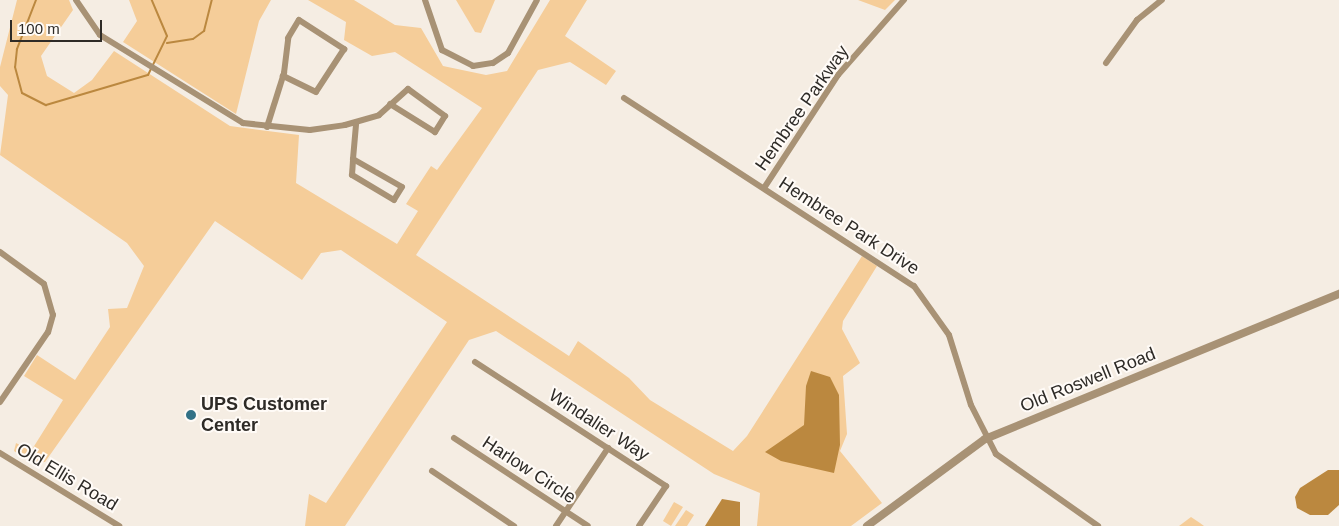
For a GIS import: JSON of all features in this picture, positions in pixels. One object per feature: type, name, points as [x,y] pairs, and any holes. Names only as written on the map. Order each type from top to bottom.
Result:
[{"type":"street","points":[[76,0],[90,26],[124,50],[235,120],[267,127],[310,130],[356,122],[379,115],[390,104],[408,88],[445,116],[435,132],[390,104]]},
{"type":"street","points":[[425,0],[442,50],[473,66],[494,63],[508,53],[536,0]]},
{"type":"street","name":"Hembree Parkway","points":[[764,188],[838,75],[904,0]]},
{"type":"street","points":[[1106,63],[1137,20],[1162,0]]},
{"type":"street","points":[[267,127],[283,76],[288,38],[299,20],[344,49],[316,92],[283,76]]},
{"type":"street","name":"Hembree Park Drive","points":[[624,98],[900,275],[926,298],[948,335],[985,439]]},
{"type":"street","points":[[353,159],[402,187],[394,200],[352,175],[353,159],[356,122]]},
{"type":"street","points":[[0,252],[44,284],[53,315],[48,332],[0,402]]},
{"type":"street","name":"Old Roswell Road","points":[[867,526],[985,439],[1339,294]]},
{"type":"street","name":"Windalier Way","points":[[475,362],[666,486],[639,526]]},
{"type":"street","name":"Harlow Circle","points":[[454,438],[588,526]]},
{"type":"street","points":[[985,439],[1007,465],[1098,526]]},
{"type":"street","points":[[556,526],[608,448]]},
{"type":"street","name":"Old Ellis Road","points":[[0,453],[119,526]]},
{"type":"street","points":[[432,471],[514,526]]},
{"type":"shaded area","points":[[17,0],[69,0],[73,10],[41,56],[47,76],[74,93],[92,80],[114,51],[230,126],[299,135],[296,183],[397,244],[418,211],[406,204],[431,166],[437,170],[482,108],[395,52],[372,56],[344,40],[346,22],[308,0],[354,0],[395,25],[421,28],[443,66],[486,75],[507,71],[550,0],[587,0],[565,36],[616,71],[606,85],[570,62],[538,70],[416,255],[569,356],[578,341],[629,378],[650,400],[733,451],[747,436],[862,256],[877,266],[843,321],[842,329],[860,363],[843,376],[847,434],[840,451],[882,503],[851,526],[757,526],[760,493],[714,474],[496,331],[469,340],[345,526],[305,526],[309,494],[326,503],[447,322],[341,250],[321,253],[302,280],[215,221],[45,462],[32,463],[14,451],[16,443],[31,451],[63,400],[24,376],[37,355],[75,380],[110,327],[108,309],[127,308],[144,266],[127,243],[0,155],[8,95],[0,86],[0,67]]},
{"type":"shaded area","points":[[129,0],[271,0],[259,21],[236,114],[123,42],[137,21]]},
{"type":"shaded area","points":[[456,0],[495,0],[481,33],[475,32]]},
{"type":"shaded area","points":[[858,0],[895,0],[885,10]]},
{"type":"shaded area","points":[[811,371],[830,377],[839,395],[840,445],[834,473],[781,461],[765,452],[804,425],[806,386]]},
{"type":"shaded area","points":[[1328,470],[1339,470],[1339,505],[1328,515],[1310,515],[1297,508],[1295,497],[1300,488]]},
{"type":"shaded area","points":[[722,499],[740,502],[740,526],[705,526]]},
{"type":"shaded area","points":[[674,502],[683,507],[671,526],[663,521]]},
{"type":"shaded area","points":[[686,510],[694,515],[687,526],[675,526]]},
{"type":"shaded area","points":[[1191,517],[1200,523],[1204,526],[1179,526]]},
{"type":"waterway","points":[[36,0],[17,49],[15,67],[22,93],[46,105],[148,75],[167,36],[152,0]]},
{"type":"waterway","points":[[167,43],[193,39],[204,31],[212,0]]},
{"type":"place","name":"UPS Customer Center","points":[[191,415]]}]
